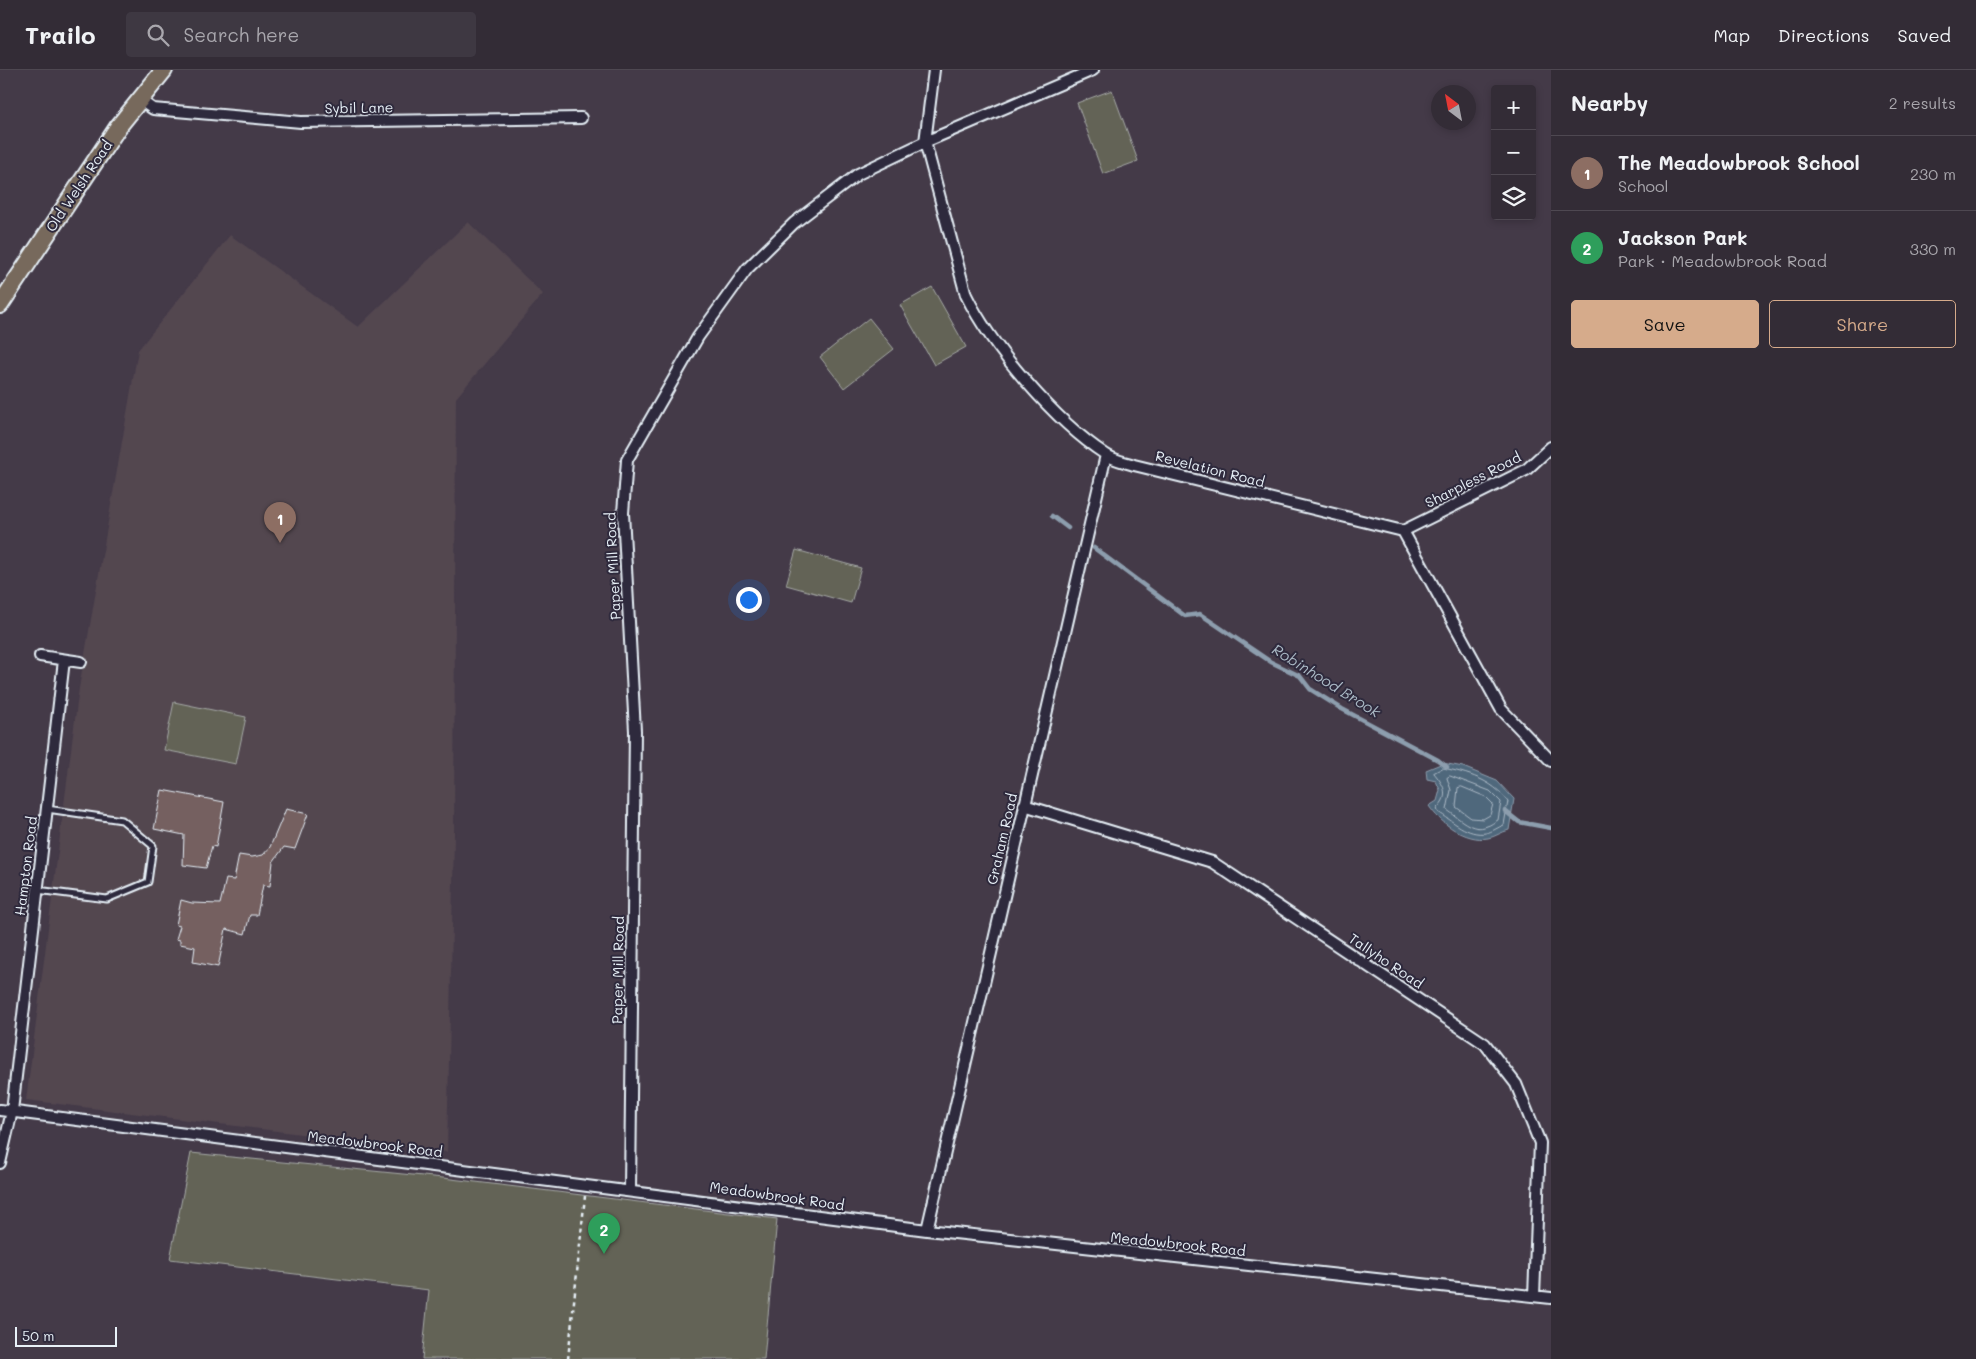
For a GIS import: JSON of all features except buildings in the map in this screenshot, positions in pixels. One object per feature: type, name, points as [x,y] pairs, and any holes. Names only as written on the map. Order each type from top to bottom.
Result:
[{"type":"main road","name":"Old Welsh Road","points":[[0,305],[118,127],[164,70]]},
{"type":"street","points":[[925,142],[934,70]]},
{"type":"street","name":"Paper Mill Road","points":[[630,1190],[635,731],[623,513],[627,460],[698,337],[747,269],[794,223],[858,174],[925,142],[1093,70]]},
{"type":"street","name":"Sybil Lane","points":[[140,100],[153,109],[301,122],[582,118]]},
{"type":"street","name":"Revelation Road","points":[[925,142],[966,295],[975,313],[1038,396],[1106,455],[1134,465],[1403,531]]},
{"type":"street","name":"Sharpless Road","points":[[1403,531],[1526,470],[1551,447]]},
{"type":"street","name":"Graham Road","points":[[927,1230],[1106,455]]},
{"type":"street","points":[[1403,531],[1501,709],[1551,761]]},
{"type":"street","points":[[40,656],[81,662]]},
{"type":"street","name":"Hampton Road","points":[[0,1163],[12,1112],[64,660]]},
{"type":"street","name":"Tallyho Road","points":[[1024,805],[1212,862],[1485,1044],[1516,1084],[1540,1143],[1534,1296]]},
{"type":"street","name":"Meadowbrook Road","points":[[0,1110],[630,1190],[927,1230],[1551,1298]]},
{"type":"lane","points":[[37,890],[108,898],[148,882],[153,846],[122,820],[47,810]]},
{"type":"path","points":[[568,1359],[586,1185]]},
{"type":"shaded area","points":[[468,222],[543,294],[456,398],[454,839],[447,1152],[26,1100],[79,688],[138,350],[230,235],[358,327]]},
{"type":"green space","points":[[1112,90],[1138,161],[1103,174],[1077,103]]},
{"type":"green space","points":[[932,287],[966,347],[934,365],[900,305]]},
{"type":"green space","points":[[869,318],[894,349],[844,388],[820,357]]},
{"type":"green space","points":[[796,550],[861,568],[851,603],[786,585]]},
{"type":"green space","points":[[174,702],[246,717],[236,764],[164,750]]},
{"type":"green space","points":[[191,1153],[443,1178],[777,1219],[764,1359],[422,1359],[429,1290],[170,1259]]},
{"type":"water","points":[[1443,763],[1463,767],[1497,781],[1514,799],[1509,830],[1491,837],[1471,837],[1454,830],[1440,819],[1429,806],[1437,801],[1440,790],[1436,781],[1427,779],[1426,770]]},
{"type":"waterway","name":"Robinhood Brook","points":[[1052,516],[1068,528]]},
{"type":"waterway","name":"Robinhood Brook","points":[[1094,548],[1185,616],[1200,614],[1271,662],[1300,676],[1310,689],[1342,709],[1438,760],[1447,767]]},
{"type":"waterway","name":"Robinhood Brook","points":[[1505,811],[1519,822],[1551,828]]},
{"type":"place","name":"The Meadowbrook School","points":[[280,543]]},
{"type":"place","name":"Jackson Park","points":[[604,1254]]}]
